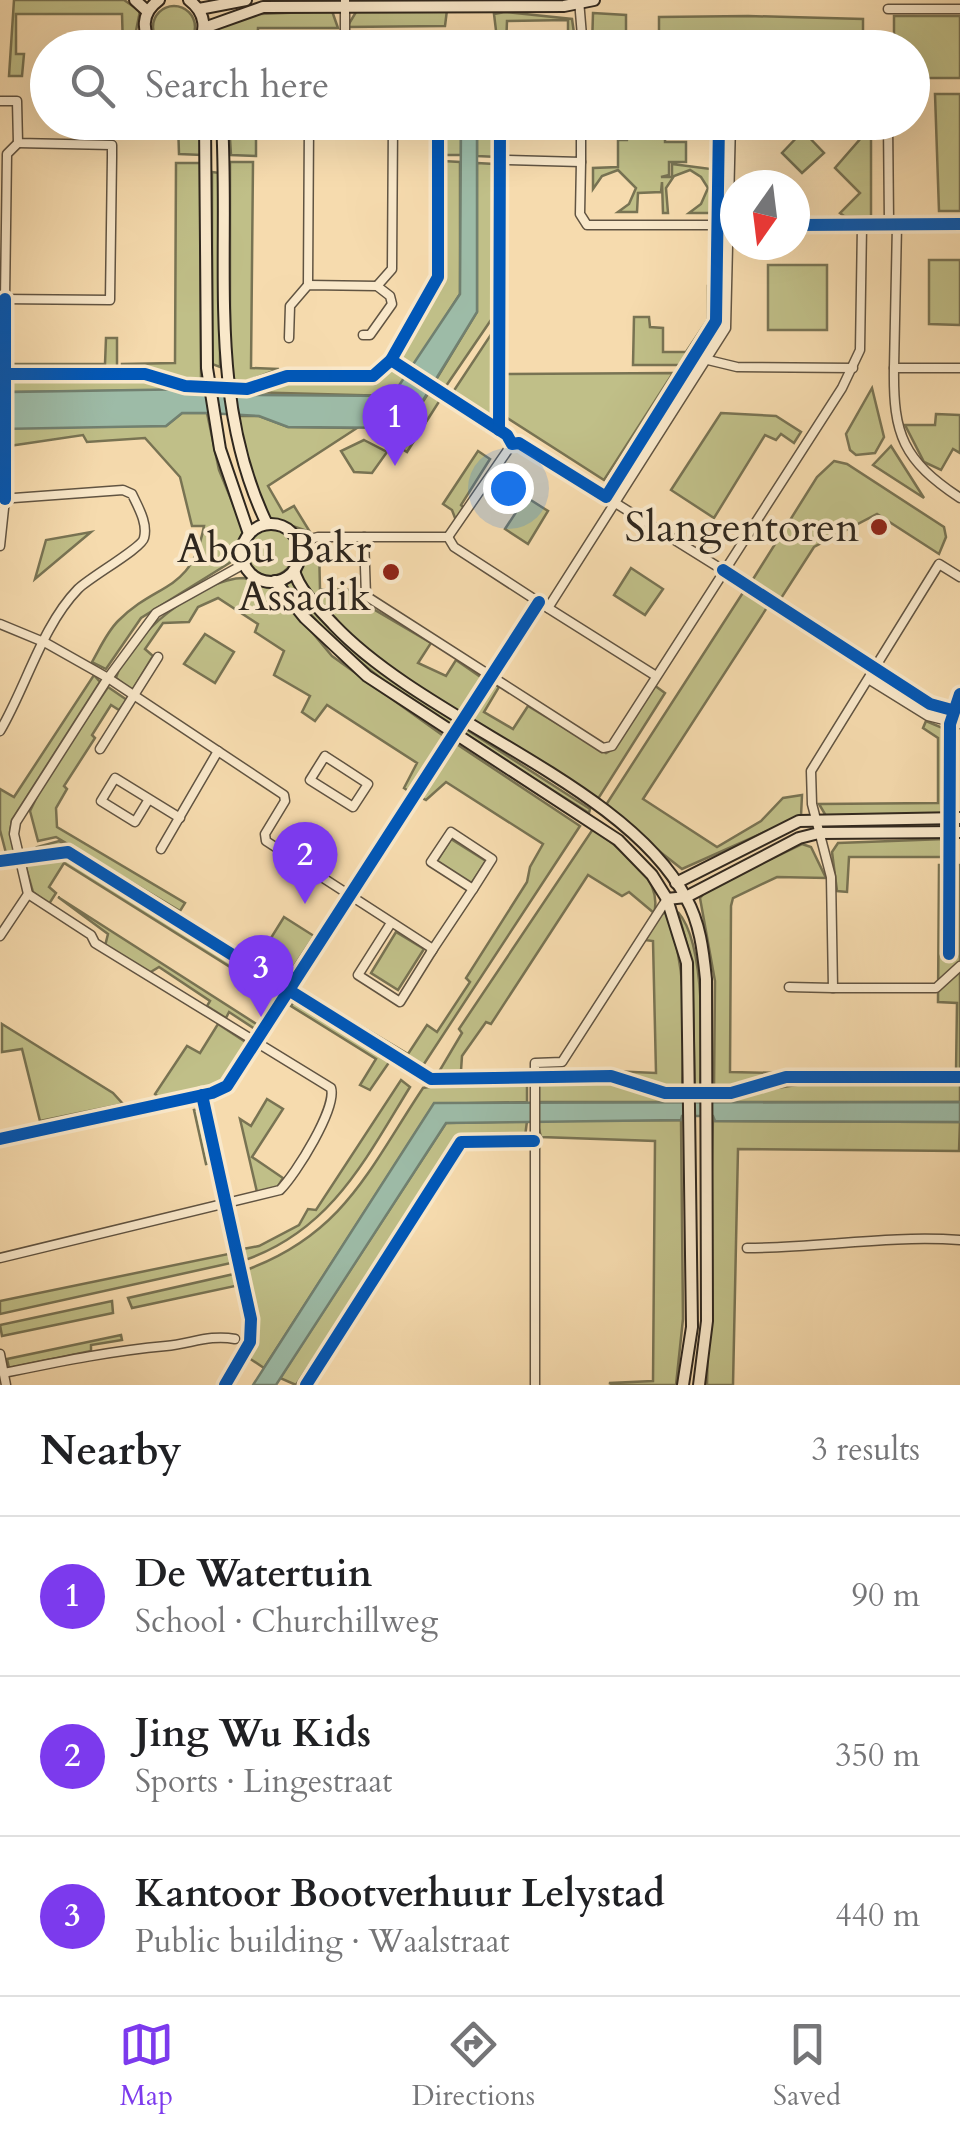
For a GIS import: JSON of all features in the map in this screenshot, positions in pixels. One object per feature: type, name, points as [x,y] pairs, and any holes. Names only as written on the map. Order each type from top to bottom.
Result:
[{"type":"main road","points":[[135,0],[147,12]]},
{"type":"main road","points":[[144,30],[147,12],[160,0]]},
{"type":"main road","points":[[189,0],[199,9],[204,28],[264,7],[345,3],[502,6],[594,0]]},
{"type":"main road","points":[[199,9],[246,0]]},
{"type":"main road","points":[[206,140],[207,368],[214,424],[249,534]]},
{"type":"main road","points":[[223,140],[225,367],[231,424],[246,480],[268,524]]},
{"type":"main road","points":[[683,1385],[692,1327],[688,963],[667,899],[652,874],[618,840],[438,724],[342,656],[275,581],[257,578],[244,564],[242,548],[249,534],[268,524],[286,528],[298,542],[294,570],[321,611],[351,642],[632,833],[686,897],[698,927],[706,978],[707,1321],[699,1385]]},
{"type":"main road","points":[[275,581],[294,570]]},
{"type":"main road","points":[[667,899],[676,883],[781,827],[816,820],[960,818]]},
{"type":"main road","points":[[667,899],[686,897],[799,838],[819,833],[960,832]]},
{"type":"street","points":[[580,2],[582,30]]},
{"type":"street","points":[[345,3],[345,30]]},
{"type":"street","points":[[888,9],[960,9]]},
{"type":"street","points":[[0,101],[17,102],[18,143]]},
{"type":"street","points":[[289,338],[290,306],[308,286],[309,140]]},
{"type":"street","points":[[377,286],[392,269],[392,140]]},
{"type":"street","points":[[582,140],[580,214],[588,225],[720,225]]},
{"type":"street","points":[[730,140],[731,170]]},
{"type":"street","points":[[888,140],[887,217],[897,225],[960,224]]},
{"type":"street","points":[[18,143],[112,145],[110,300],[2,299],[7,154],[18,143]]},
{"type":"street","points":[[504,160],[581,162]]},
{"type":"street","points":[[364,537],[366,596],[604,748],[612,746],[853,368],[860,350],[862,226],[810,225]]},
{"type":"street","points":[[897,225],[893,416],[900,438],[918,468],[960,498]]},
{"type":"street","points":[[548,608],[708,360],[728,320],[731,260]]},
{"type":"street","points":[[308,286],[377,286],[390,296],[392,304],[370,336],[364,335]]},
{"type":"street","points":[[708,360],[737,367],[853,368]]},
{"type":"street","points":[[894,368],[960,368]]},
{"type":"street","points":[[448,537],[512,444],[519,442],[723,570]]},
{"type":"street","points":[[0,546],[3,499],[52,498],[110,488],[132,494],[142,518],[144,539],[138,548],[100,569],[78,590],[0,730]]},
{"type":"street","points":[[298,542],[318,537],[448,537]]},
{"type":"street","points":[[448,537],[454,547],[656,676]]},
{"type":"street","points":[[0,1258],[280,1190],[312,1144],[334,1097],[332,1088],[95,943],[91,935],[28,894],[15,842],[16,822],[108,678],[156,613],[244,564]]},
{"type":"street","points":[[833,988],[830,877],[808,784],[811,771],[939,564],[960,577]]},
{"type":"street","points":[[0,624],[46,643],[108,678],[284,795],[285,801],[265,834],[266,841],[433,949],[431,952]]},
{"type":"street","points":[[100,748],[158,657]]},
{"type":"street","points":[[870,680],[928,716],[960,724]]},
{"type":"street","points":[[161,849],[218,752]]},
{"type":"street","points":[[325,756],[368,784],[353,807],[310,780],[325,756]]},
{"type":"street","points":[[149,799],[135,822],[100,801],[116,778],[180,818]]},
{"type":"street","points":[[391,922],[358,975],[400,1002],[431,952],[473,889],[492,859],[450,832],[431,862],[473,889]]},
{"type":"street","points":[[0,936],[28,894]]},
{"type":"street","points":[[535,1385],[534,1063],[562,1062],[667,899]]},
{"type":"street","points":[[790,987],[936,988],[960,966]]},
{"type":"street","points":[[747,1248],[792,1248],[806,1242],[878,1238],[960,1240]]},
{"type":"street","points":[[0,1354],[4,1380],[127,1348],[166,1346],[218,1336],[235,1339]]},
{"type":"shaded area","points":[[14,0],[124,0],[140,11],[136,30],[122,30],[122,14],[16,14],[16,54],[24,54],[22,76],[9,76]]},
{"type":"shaded area","points":[[166,7],[182,7],[194,19],[195,30],[153,30],[154,19]]},
{"type":"shaded area","points":[[447,10],[445,26],[347,27],[356,12]]},
{"type":"shaded area","points":[[332,11],[338,28],[212,30],[239,15]]},
{"type":"shaded area","points":[[593,13],[626,15],[626,30],[592,30]]},
{"type":"shaded area","points":[[494,14],[572,19],[574,30],[568,30],[568,20],[507,21],[507,30],[496,30]]},
{"type":"shaded area","points":[[894,16],[960,16],[960,78],[930,78],[930,30],[894,30]]},
{"type":"shaded area","points":[[659,17],[863,19],[863,30],[659,30]]},
{"type":"shaded area","points":[[935,94],[960,94],[960,211],[939,211]]},
{"type":"shaded area","points":[[179,140],[201,140],[202,155],[179,154]]},
{"type":"shaded area","points":[[230,140],[256,140],[256,156],[231,155]]},
{"type":"shaded area","points":[[441,140],[461,140],[461,155],[441,155]]},
{"type":"shaded area","points":[[461,140],[477,140],[477,312],[406,428],[288,427],[259,416],[182,413],[166,426],[0,429],[0,395],[11,392],[201,389],[247,395],[392,396],[460,294]]},
{"type":"shaded area","points":[[477,140],[498,140],[498,157],[477,156]]},
{"type":"shaded area","points":[[618,140],[686,142],[686,162],[669,162],[669,175],[661,177],[672,177],[672,164],[711,169],[711,213],[689,213],[701,204],[708,188],[690,170],[674,176],[666,188],[668,213],[663,213],[662,182],[661,192],[638,193],[637,212],[618,212],[629,204],[636,188],[618,170],[602,176],[593,189],[593,168],[618,167]]},
{"type":"shaded area","points":[[794,140],[812,140],[824,153],[805,170],[799,170],[782,153]]},
{"type":"shaded area","points":[[859,140],[871,140],[871,217],[840,213],[860,193],[835,168]]},
{"type":"shaded area","points":[[443,161],[460,162],[460,294],[412,369],[396,358],[440,287]]},
{"type":"shaded area","points":[[230,162],[253,162],[251,368],[279,369],[244,382],[231,379],[230,369]]},
{"type":"shaded area","points":[[176,163],[200,163],[201,381],[122,369],[122,364],[175,363]]},
{"type":"shaded area","points":[[477,163],[494,164],[493,317],[444,389],[434,383],[477,312]]},
{"type":"shaded area","points":[[212,172],[220,173],[220,367],[212,364]]},
{"type":"shaded area","points":[[929,260],[960,260],[960,325],[929,324]]},
{"type":"shaded area","points":[[768,265],[827,265],[827,330],[768,330]]},
{"type":"shaded area","points":[[708,286],[714,286],[711,321],[685,365],[633,365],[634,317],[649,317],[650,327],[663,328],[663,352],[686,352],[708,319]]},
{"type":"shaded area","points":[[492,333],[493,418],[451,395]]},
{"type":"shaded area","points":[[106,338],[117,338],[117,370],[8,369],[8,364],[105,364]]},
{"type":"shaded area","points":[[395,365],[408,374],[392,396],[242,392],[292,378],[373,378]]},
{"type":"shaded area","points":[[673,373],[604,480],[501,414],[502,374]]},
{"type":"shaded area","points":[[143,378],[187,390],[11,392],[10,379]]},
{"type":"shaded area","points":[[872,388],[884,437],[875,453],[856,455],[850,450],[846,434]]},
{"type":"shaded area","points":[[431,389],[487,426],[485,430],[440,400],[407,452],[369,429],[406,428]]},
{"type":"shaded area","points":[[182,413],[207,413],[219,470],[244,531],[239,557],[141,618],[106,669],[92,662],[110,630],[133,608],[182,575],[191,564],[204,526],[192,526],[180,477],[145,438],[87,442],[83,435],[9,446],[10,426],[166,426]]},
{"type":"shaded area","points":[[721,413],[776,416],[801,432],[794,443],[781,434],[776,440],[765,435],[714,518],[671,490]]},
{"type":"shaded area","points":[[936,414],[960,415],[960,453],[953,449],[941,470],[924,462],[905,425],[935,425]]},
{"type":"shaded area","points":[[234,416],[259,416],[288,427],[357,428],[268,486],[283,512],[294,506],[310,532],[269,518],[252,485]]},
{"type":"shaded area","points":[[364,440],[387,452],[372,473],[354,472],[341,451]]},
{"type":"shaded area","points":[[891,446],[924,498],[873,465]]},
{"type":"shaded area","points":[[478,451],[490,459],[461,505],[465,509],[457,523],[452,510],[443,504]]},
{"type":"shaded area","points":[[834,461],[847,464],[944,527],[946,537],[939,554],[877,514],[814,547],[778,603],[750,584],[817,477]]},
{"type":"shaded area","points":[[526,497],[548,511],[528,544],[505,529]]},
{"type":"shaded area","points":[[270,528],[287,535],[294,552],[287,569],[270,576],[253,569],[246,552],[253,535]]},
{"type":"shaded area","points":[[91,532],[35,579],[46,540]]},
{"type":"shaded area","points":[[319,545],[320,589],[358,590],[375,610],[431,643],[418,663],[446,676],[456,660],[482,678],[460,712],[370,654],[330,617],[300,575],[306,552]]},
{"type":"shaded area","points":[[631,568],[663,589],[645,615],[614,595]]},
{"type":"shaded area","points":[[244,578],[276,589],[332,656],[445,737],[410,792],[404,788],[417,763],[327,705],[315,721],[302,712],[310,696],[274,675],[284,651],[255,632],[258,624],[218,598],[198,607],[189,622],[163,623],[145,649],[153,656],[132,691],[116,678],[135,645],[168,613],[207,588]]},
{"type":"shaded area","points":[[291,580],[360,657],[455,722],[451,727],[341,645],[285,584]]},
{"type":"shaded area","points":[[744,591],[768,606],[643,799],[717,847],[761,821],[783,798],[802,795],[801,816],[682,869],[604,808]]},
{"type":"shaded area","points":[[205,634],[234,652],[215,683],[184,664]]},
{"type":"shaded area","points":[[94,675],[100,682],[12,820],[10,832],[16,856],[7,857],[0,830],[0,789],[14,797]]},
{"type":"shaded area","points":[[490,681],[499,687],[484,712],[513,729],[528,706],[606,753],[615,748],[654,685],[665,693],[596,802],[467,717]]},
{"type":"shaded area","points":[[108,687],[127,700],[119,710],[111,705],[92,735],[95,738],[64,786],[67,789],[56,808],[57,827],[185,903],[180,911],[56,837],[38,841],[30,811],[45,780]]},
{"type":"shaded area","points":[[926,721],[945,729],[945,816],[826,816],[819,804],[938,803],[938,738],[923,728]]},
{"type":"shaded area","points":[[461,726],[590,809],[589,813],[458,731]]},
{"type":"shaded area","points":[[452,741],[580,826],[420,1070],[301,996],[304,992],[408,1054],[427,1025],[437,1032],[470,982],[466,978],[527,882],[530,867],[543,844],[446,782],[426,800],[418,796]]},
{"type":"shaded area","points":[[593,829],[646,875],[655,900],[654,913],[629,892],[622,896],[588,875],[491,1024],[486,1022],[462,1056],[461,1071],[437,1075],[462,1033],[459,1029]]},
{"type":"shaded area","points":[[451,839],[486,861],[471,884],[437,861]]},
{"type":"shaded area","points":[[945,839],[945,857],[849,857],[847,892],[837,891],[832,852],[838,843]]},
{"type":"shaded area","points":[[59,841],[176,912],[174,916],[64,848],[39,853],[37,847]]},
{"type":"shaded area","points":[[802,844],[811,847],[826,878],[777,877],[733,898],[731,906],[730,1072],[784,1073],[729,1091],[714,1090],[715,981],[700,898],[707,890]]},
{"type":"shaded area","points":[[66,853],[281,991],[278,997],[64,863],[49,887],[56,893],[49,904],[33,892],[25,864]]},
{"type":"shaded area","points":[[939,865],[960,865],[960,1073],[956,1073],[957,1003],[938,1002]]},
{"type":"shaded area","points":[[58,897],[258,1025],[255,1029],[229,1012],[226,1018],[207,1006],[210,1001],[159,967],[149,973],[105,946],[108,934]]},
{"type":"shaded area","points":[[667,912],[682,977],[682,1088],[663,1087],[610,1071],[656,1073],[653,941],[645,940],[661,914]]},
{"type":"shaded area","points":[[678,912],[694,949],[698,974],[702,1029],[700,1099],[537,1102],[537,1082],[610,1082],[667,1099],[695,1098],[692,963]]},
{"type":"shaded area","points":[[284,917],[314,936],[285,980],[256,962]]},
{"type":"shaded area","points":[[396,932],[424,949],[398,990],[371,973]]},
{"type":"shaded area","points":[[297,997],[392,1058],[370,1090],[360,1085],[376,1059],[291,1006]]},
{"type":"shaded area","points":[[2,1024],[113,1093],[123,1104],[40,1121],[22,1049],[2,1052]]},
{"type":"shaded area","points":[[218,1024],[247,1043],[219,1086],[159,1098],[155,1094],[187,1046],[200,1053]]},
{"type":"shaded area","points":[[401,1080],[410,1087],[343,1190],[301,1231],[245,1260],[243,1249],[259,1246],[299,1225],[308,1209],[316,1210]]},
{"type":"shaded area","points":[[829,1080],[960,1081],[960,1102],[712,1102],[710,1098]]},
{"type":"shaded area","points":[[457,1082],[527,1082],[527,1102],[434,1104],[264,1368],[249,1358],[255,1334],[246,1270],[280,1255],[331,1218],[369,1172],[423,1088]]},
{"type":"shaded area","points":[[267,1099],[283,1109],[252,1157],[283,1178],[277,1188],[257,1192],[240,1119],[251,1126]]},
{"type":"shaded area","points":[[960,1102],[960,1122],[715,1121],[713,1116],[682,1116],[681,1120],[446,1123],[276,1385],[253,1385],[434,1103]]},
{"type":"shaded area","points":[[210,1107],[229,1187],[222,1188],[216,1162],[206,1164],[194,1110]]},
{"type":"shaded area","points":[[713,1116],[715,1121],[960,1122],[959,1151],[738,1149],[733,1385],[707,1385]]},
{"type":"shaded area","points":[[681,1120],[683,1319],[676,1385],[614,1385],[609,1383],[653,1381],[655,1141],[541,1137],[537,1121]]},
{"type":"shaded area","points":[[527,1121],[525,1137],[459,1140],[296,1385],[280,1378],[446,1123]]},
{"type":"shaded area","points":[[233,1253],[231,1263],[0,1314],[0,1301]]},
{"type":"shaded area","points":[[234,1274],[240,1285],[132,1308],[128,1298]]},
{"type":"shaded area","points":[[112,1301],[113,1313],[2,1336],[0,1325]]},
{"type":"shaded area","points":[[121,1335],[122,1340],[91,1345],[91,1351],[9,1368],[7,1359]]},
{"type":"cycle path","points":[[391,360],[438,277],[438,140]]},
{"type":"cycle path","points":[[499,430],[500,140]]},
{"type":"cycle path","points":[[0,374],[145,374],[185,386],[247,389],[287,376],[373,376],[391,360],[507,435],[512,444],[519,443],[606,497],[716,321],[719,140]]},
{"type":"cycle path","points":[[810,225],[960,224]]},
{"type":"cycle path","points":[[5,299],[5,499]]},
{"type":"cycle path","points":[[723,570],[930,704],[952,710]]},
{"type":"cycle path","points":[[0,1139],[212,1093],[227,1086],[539,602]]},
{"type":"cycle path","points":[[949,954],[950,724],[960,694]]},
{"type":"cycle path","points":[[0,861],[68,852],[431,1079],[611,1076],[665,1093],[731,1093],[786,1077],[960,1077]]},
{"type":"cycle path","points":[[202,1095],[251,1319],[250,1342],[225,1385]]},
{"type":"cycle path","points":[[306,1385],[461,1142],[534,1141]]},
{"type":"place","name":"De Watertuin","points":[[395,466]]},
{"type":"place","name":"Slangentoren","points":[[879,527]]},
{"type":"place","name":"Abou Bakr Assadik","points":[[391,572]]},
{"type":"place","name":"Jing Wu Kids","points":[[305,904]]},
{"type":"place","name":"Kantoor Bootverhuur Lelystad","points":[[261,1017]]}]
